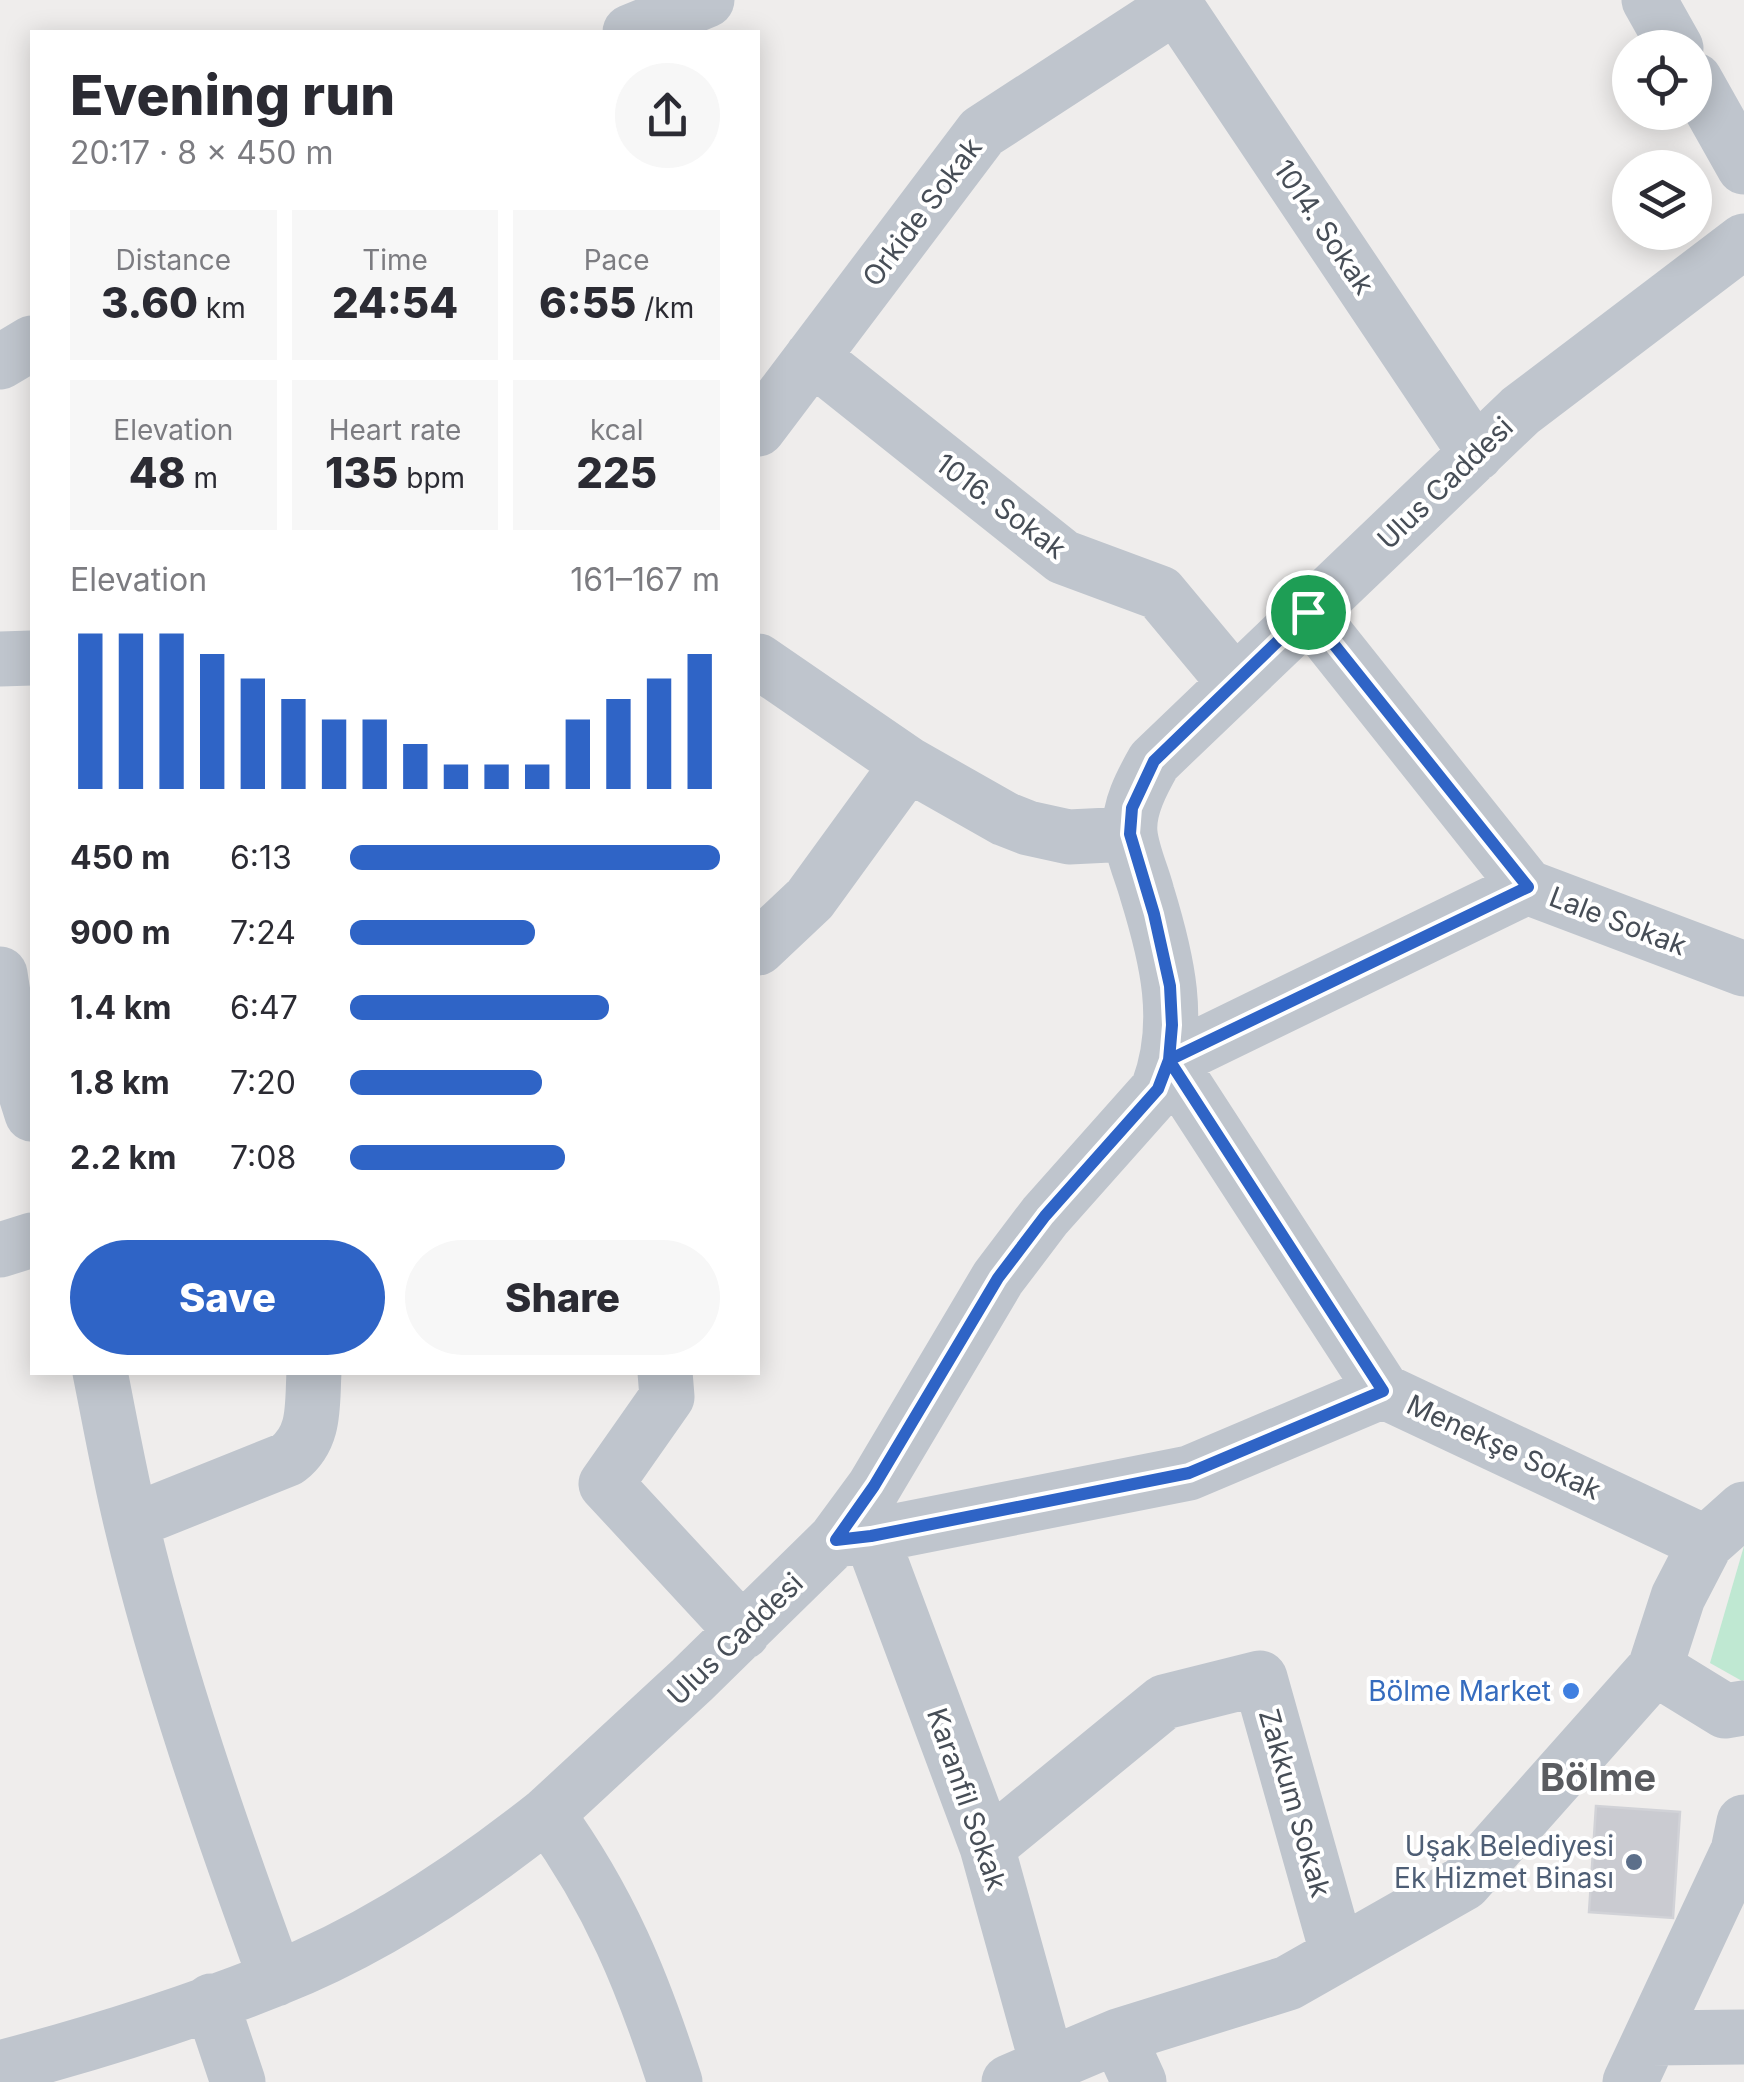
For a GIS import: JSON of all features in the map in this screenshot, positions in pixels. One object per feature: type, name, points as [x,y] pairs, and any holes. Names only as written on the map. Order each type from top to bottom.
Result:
[{"type":"street","points":[[635,30],[707,0]]},
{"type":"street","points":[[1650,0],[1666,30]]},
{"type":"street","name":"Orkide Sokak","points":[[760,425],[982,132],[1174,3]]},
{"type":"street","name":"1014. Sokak","points":[[1174,3],[1476,454]]},
{"type":"street","points":[[1712,110],[1744,167]]},
{"type":"street","name":"Ulus Caddesi","points":[[0,2068],[61,2052],[276,1979],[417,1907],[548,1814],[743,1632],[853,1538],[874,1486],[998,1278],[1045,1216],[1158,1089],[1169,1060],[1172,1025],[1166,969],[1130,834],[1132,808],[1154,761],[1520,411],[1744,240]]},
{"type":"street","points":[[0,362],[30,344]]},
{"type":"street","name":"1016. Sokak","points":[[812,357],[1062,557],[1160,592],[1234,682]]},
{"type":"street","points":[[1308,612],[1528,887]]},
{"type":"street","points":[[0,659],[30,658]]},
{"type":"street","points":[[760,662],[908,764],[1005,818],[1028,828],[1069,837],[1130,834]]},
{"type":"street","points":[[760,946],[810,899],[908,764]]},
{"type":"street","name":"Lale Sokak","points":[[1169,1060],[1528,887],[1744,968]]},
{"type":"street","points":[[0,974],[12,1051],[30,1108]]},
{"type":"street","points":[[1169,1060],[1383,1391]]},
{"type":"street","points":[[0,1250],[30,1241]]},
{"type":"street","points":[[101,1375],[131,1522],[190,1731],[276,1979]]},
{"type":"street","points":[[131,1522],[288,1459],[299,1450],[310,1430],[314,1375]]},
{"type":"street","points":[[665,1375],[667,1397],[606,1484],[743,1632]]},
{"type":"street","name":"Menekşe Sokak","points":[[853,1538],[1189,1473],[1383,1391],[1725,1526]]},
{"type":"street","points":[[1028,2075],[1128,2059],[1288,1984],[1464,1883],[1655,1668],[1678,1596],[1725,1526]]},
{"type":"street","name":"Karanfil Sokak","points":[[853,1538],[987,1847],[1028,2075]]},
{"type":"street","points":[[1655,1668],[1725,1711],[1744,1708]]},
{"type":"street","name":"Zakkum Sokak","points":[[987,1847],[1164,1702],[1260,1678],[1338,1955]]},
{"type":"street","points":[[548,1814],[586,1867],[610,1911],[642,1986],[675,2082]]},
{"type":"street","points":[[1641,2060],[1738,1852],[1744,1822]]},
{"type":"street","points":[[211,2001],[238,2082]]},
{"type":"street","points":[[1641,2060],[1744,2037]]},
{"type":"green space","points":[[1744,1546],[1744,1680],[1742,1681],[1710,1663]]},
{"type":"building","name":"Uşak Belediyesi Ek Hizmet Binası","points":[[1596,1806],[1680,1812],[1673,1918],[1589,1912]]},
{"type":"place","name":"Bölme Market","points":[[1571,1691]]},
{"type":"place","name":"Uşak Belediyesi Ek Hizmet Binası","points":[[1634,1862]]},
{"type":"district","name":"Bölme","points":[[1598,1778]]},
{"type":"route","points":[[1308,612],[1154,761],[1132,808],[1130,834],[1170,986],[1169,1060],[1158,1089],[1020,1247],[976,1312],[874,1486],[836,1540],[1189,1473],[1383,1391],[1169,1060],[1528,887],[1308,612]]}]
